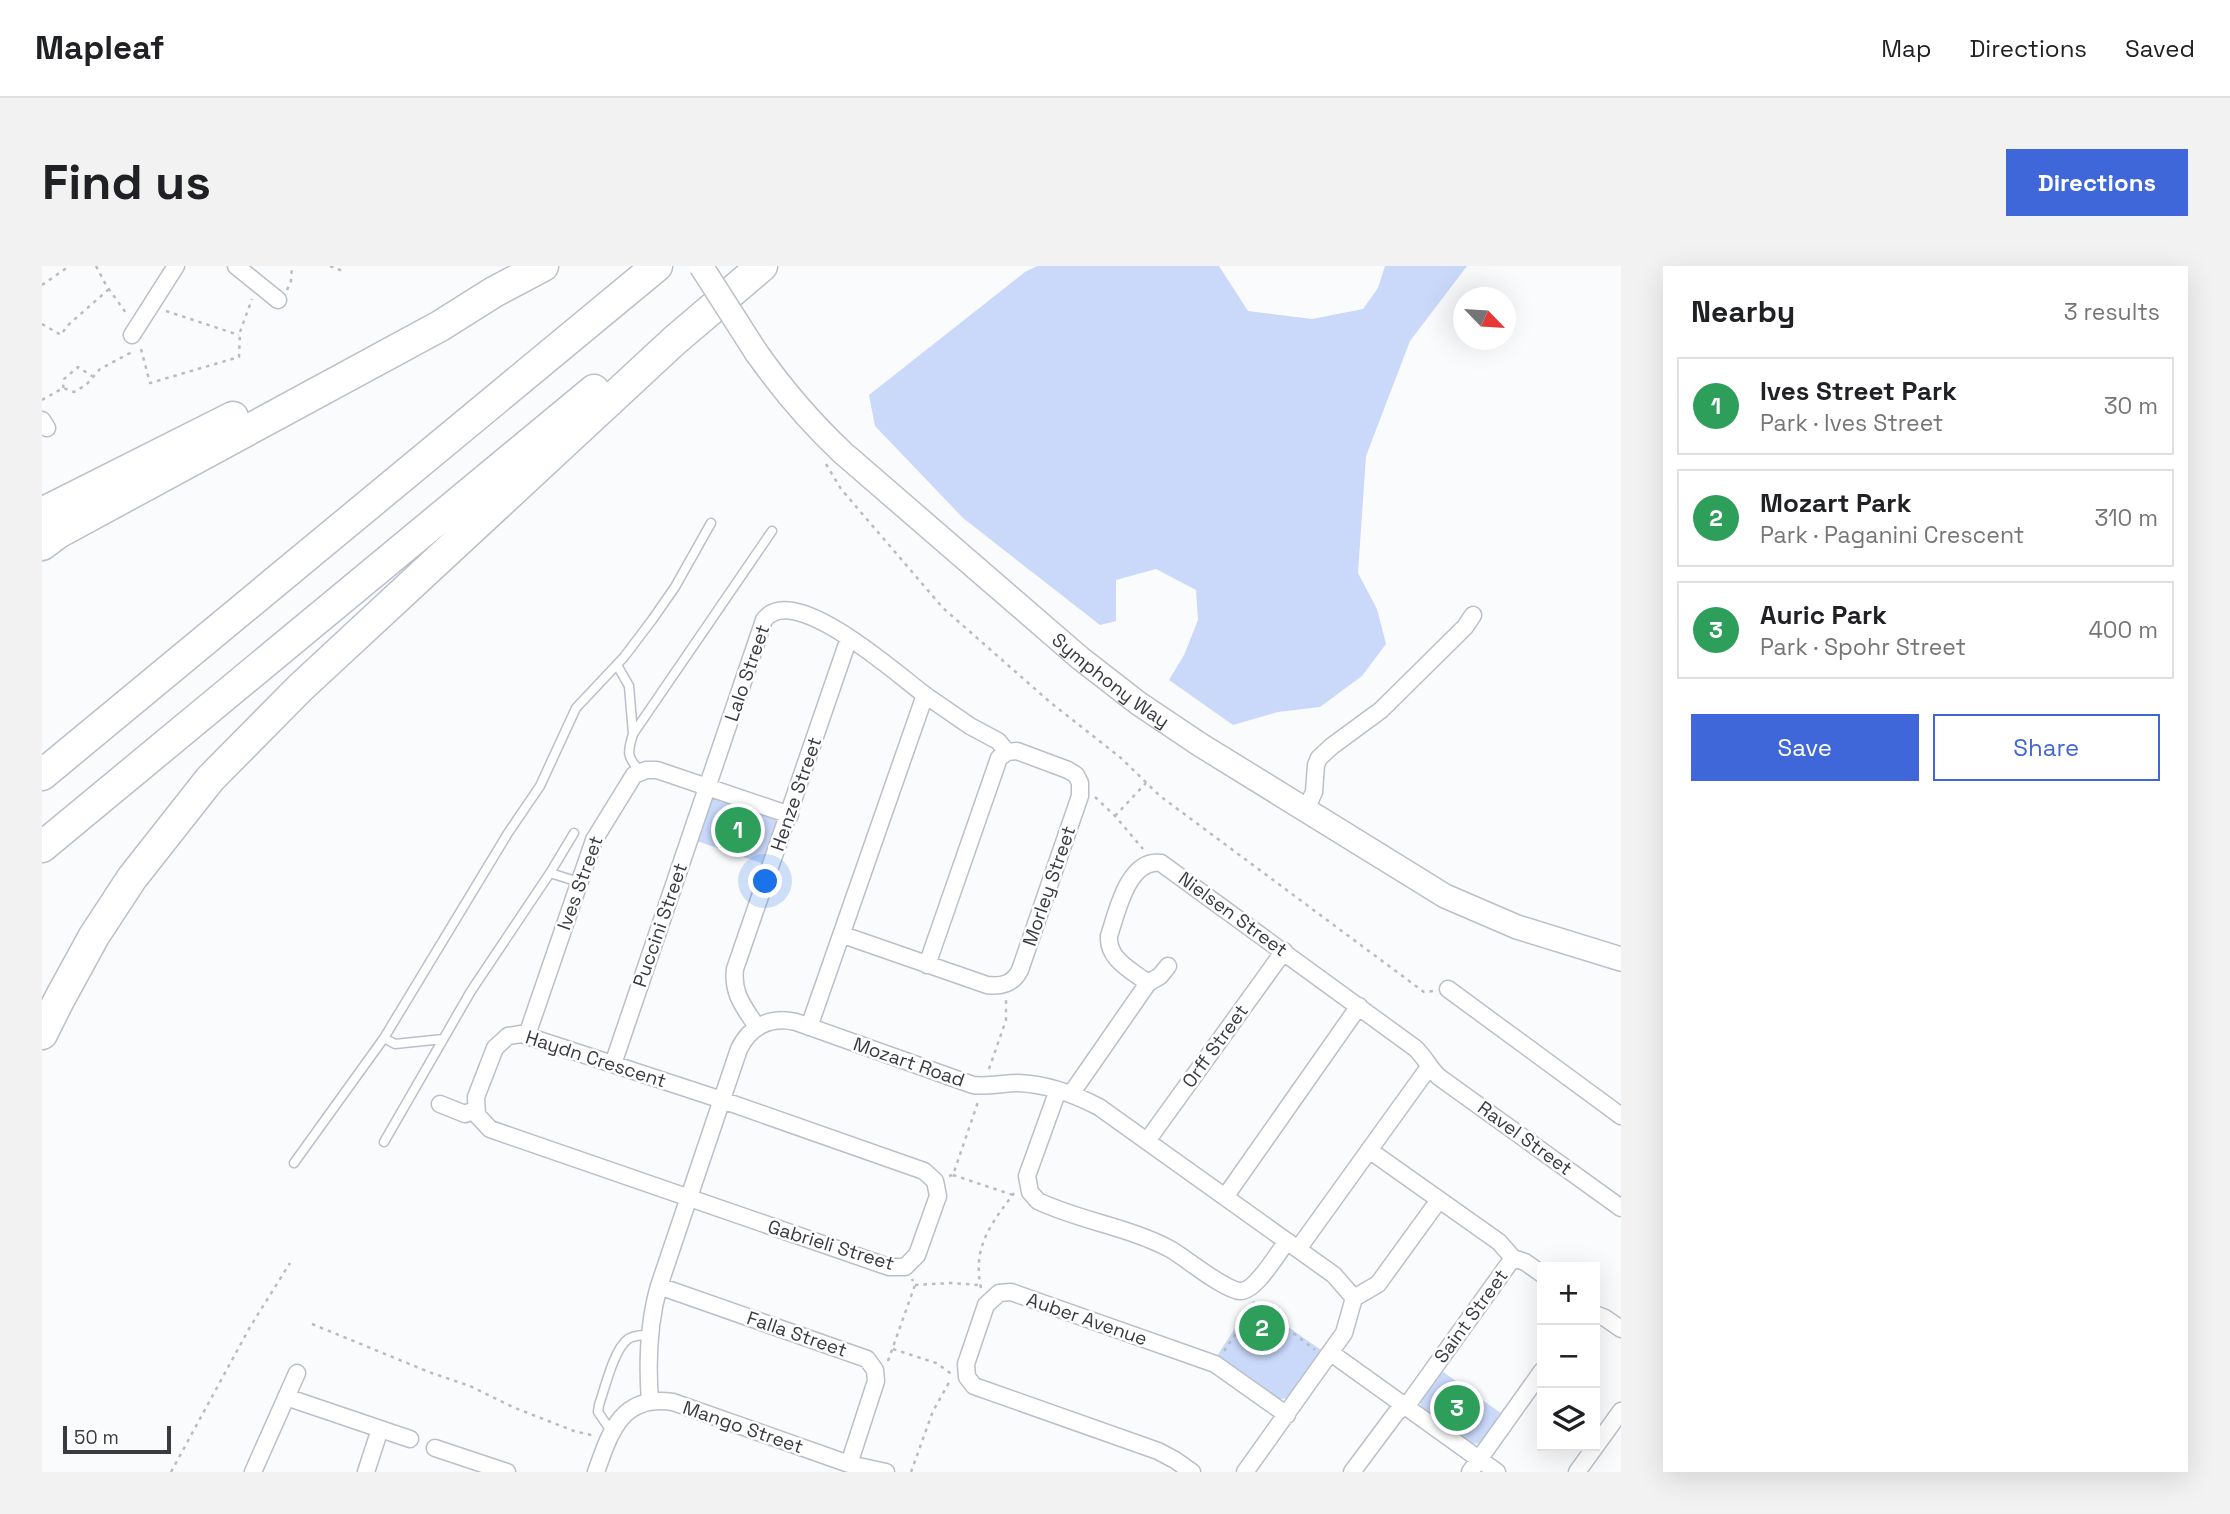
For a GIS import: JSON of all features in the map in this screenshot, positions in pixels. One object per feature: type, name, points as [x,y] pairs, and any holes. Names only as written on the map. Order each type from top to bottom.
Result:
[{"type":"highway","points":[[42,545],[58,533],[428,333],[494,292],[543,266]]},
{"type":"highway","points":[[42,775],[657,266]]},
{"type":"highway","points":[[42,847],[746,266]]},
{"type":"highway","points":[[42,1034],[94,936],[132,878],[210,779],[330,660],[674,341],[762,266]]},
{"type":"highway","points":[[42,513],[440,313],[494,292]]},
{"type":"main road","name":"Symphony Way","points":[[701,266],[779,385],[812,424],[1080,658],[1138,703],[1305,811],[1444,896],[1483,914],[1563,943],[1621,959]]},
{"type":"street","points":[[135,334],[176,266]]},
{"type":"street","points":[[236,266],[278,300]]},
{"type":"street","name":"Lalo Street","points":[[707,787],[762,625],[767,616],[776,610],[786,609],[837,628],[925,695],[970,726],[998,741],[1007,752]]},
{"type":"street","points":[[1305,811],[1314,792],[1316,765],[1320,758],[1381,710],[1465,627],[1473,615]]},
{"type":"street","name":"Henze Street","points":[[757,1027],[736,993],[735,969],[849,638]]},
{"type":"street","points":[[809,1027],[925,695]]},
{"type":"street","points":[[927,965],[997,763],[1003,755],[1007,752],[1022,752],[1068,770],[1076,775],[1080,783]]},
{"type":"street","points":[[640,771],[657,770],[790,815]]},
{"type":"street","name":"Ives Street","points":[[527,1035],[597,833],[629,780],[640,771]]},
{"type":"street","name":"Morley Street","points":[[843,936],[992,986],[1005,985],[1017,976],[1080,796],[1080,783]]},
{"type":"street","name":"Puccini Street","points":[[612,1064],[707,787]]},
{"type":"street","points":[[1148,983],[1116,958],[1108,943],[1127,887],[1137,870],[1153,862]]},
{"type":"street","name":"Nielsen Street","points":[[1153,862],[1164,864],[1359,1006]]},
{"type":"street","name":"Orff Street","points":[[1147,1141],[1284,951]]},
{"type":"street","points":[[1168,966],[1160,976],[1148,983],[1065,1092],[1027,1176],[1030,1192],[1038,1201],[1157,1243],[1181,1255],[1221,1283],[1240,1291],[1246,1290],[1292,1245],[1369,1150],[1429,1068]]},
{"type":"street","points":[[1448,989],[1621,1116]]},
{"type":"street","points":[[1225,1197],[1359,1006]]},
{"type":"street","name":"Ravel Street","points":[[1359,1006],[1415,1048],[1429,1068],[1621,1208]]},
{"type":"street","name":"Mozart Road","points":[[757,1027],[780,1020],[809,1027],[974,1085],[1030,1084],[1065,1092],[1098,1107],[1147,1141],[1334,1275],[1354,1298]]},
{"type":"street","points":[[596,1472],[609,1435],[620,1418],[650,1402],[647,1370],[652,1312],[659,1286],[742,1043],[757,1027]]},
{"type":"street","name":"Haydn Crescent","points":[[475,1109],[476,1097],[495,1048],[508,1036],[527,1035],[722,1100]]},
{"type":"street","name":"Gabrieli Street","points":[[689,1198],[889,1267],[905,1267],[917,1255],[938,1196],[937,1186],[929,1173],[722,1100]]},
{"type":"street","points":[[440,1104],[465,1114],[475,1109],[480,1120],[490,1129],[689,1198]]},
{"type":"street","name":"Saint Street","points":[[1369,1150],[1499,1242],[1513,1258],[1525,1262],[1537,1271]]},
{"type":"street","points":[[1245,1472],[1346,1329],[1354,1298],[1377,1284],[1440,1200]]},
{"type":"street","name":"Saint Street","points":[[1352,1472],[1396,1413],[1411,1400],[1513,1258]]},
{"type":"street","name":"Falla Street","points":[[659,1286],[862,1356],[875,1370]]},
{"type":"street","name":"Auber Avenue","points":[[986,1305],[999,1293],[1011,1292],[1215,1364],[1287,1415]]},
{"type":"street","points":[[986,1305],[966,1364],[967,1377],[979,1389],[1157,1451],[1192,1472]]},
{"type":"street","points":[[1600,1316],[1621,1329]]},
{"type":"street","points":[[1329,1356],[1404,1406],[1475,1466],[1497,1472]]},
{"type":"street","points":[[849,1464],[875,1387],[875,1370]]},
{"type":"street","points":[[253,1472],[297,1373]]},
{"type":"street","points":[[1475,1466],[1537,1378]]},
{"type":"street","points":[[286,1397],[410,1439]]},
{"type":"street","name":"Mango Street","points":[[650,1402],[673,1402],[849,1464],[886,1472]]},
{"type":"street","points":[[1577,1472],[1621,1411]]},
{"type":"street","points":[[366,1472],[380,1429]]},
{"type":"street","points":[[435,1447],[482,1468],[507,1472]]},
{"type":"lane","points":[[294,1163],[384,1038],[508,834],[523,814],[540,786],[576,708],[617,665],[675,587],[711,523]]},
{"type":"lane","points":[[640,771],[631,761],[628,750],[633,734],[772,531]]},
{"type":"lane","points":[[617,665],[629,686],[633,734]]},
{"type":"lane","points":[[384,1142],[471,991],[574,833]]},
{"type":"lane","points":[[550,873],[579,882]]},
{"type":"lane","points":[[384,1038],[395,1044],[443,1039]]},
{"type":"lane","points":[[609,1435],[598,1412],[619,1349],[626,1341],[636,1336],[650,1335]]},
{"type":"path","points":[[42,285],[68,266]]},
{"type":"path","points":[[96,266],[135,334],[150,383],[239,357],[239,335],[258,285]]},
{"type":"path","points":[[278,300],[287,291],[292,266]]},
{"type":"path","points":[[330,266],[340,270],[344,266]]},
{"type":"path","points":[[42,324],[61,335],[67,326],[109,289]]},
{"type":"path","points":[[152,303],[162,310],[239,335]]},
{"type":"path","points":[[42,400],[63,388],[74,392],[86,385],[100,369],[130,354],[135,334]]},
{"type":"path","points":[[63,388],[64,379],[78,367],[92,376]]},
{"type":"path","points":[[821,457],[841,489],[943,608],[1051,703],[1121,758],[1160,796],[1424,992],[1448,989]]},
{"type":"path","points":[[1080,783],[1115,816],[1153,862]]},
{"type":"path","points":[[1115,816],[1146,783]]},
{"type":"path","points":[[953,1175],[1013,1195]]},
{"type":"path","points":[[986,1305],[980,1285],[978,1256],[989,1226],[1027,1176]]},
{"type":"path","points":[[171,1472],[250,1327],[290,1263]]},
{"type":"path","points":[[875,1370],[889,1360],[915,1285],[905,1267]]},
{"type":"path","points":[[915,1285],[980,1285]]},
{"type":"path","points":[[1240,1291],[1329,1356]]},
{"type":"path","points":[[1215,1364],[1256,1304]]},
{"type":"path","points":[[312,1324],[470,1386],[515,1408],[574,1431],[609,1435]]},
{"type":"path","points":[[893,1349],[936,1363],[953,1375]]},
{"type":"path","points":[[911,1472],[933,1411],[953,1375],[966,1364]]},
{"type":"shaded area","points":[[1037,266],[1219,266],[1248,311],[1312,319],[1363,309],[1378,288],[1385,266],[1467,266],[1410,341],[1366,456],[1358,573],[1377,609],[1386,644],[1362,676],[1320,707],[1278,712],[1233,725],[1169,680],[1184,655],[1198,620],[1196,590],[1156,569],[1116,580],[1116,621],[1100,625],[963,518],[875,426],[869,395],[1025,272]]},
{"type":"shaded area","points":[[720,797],[774,817],[778,824],[767,865],[694,840],[710,801]]},
{"type":"shaded area","points":[[1252,1302],[1324,1352],[1289,1398],[1276,1400],[1215,1359]]},
{"type":"shaded area","points":[[1439,1369],[1505,1416],[1482,1443],[1469,1444],[1422,1410],[1420,1399]]},
{"type":"place","name":"Ives Street Park","points":[[738,830]]},
{"type":"place","name":"Mozart Park","points":[[1262,1328]]},
{"type":"place","name":"Auric Park","points":[[1457,1408]]}]
